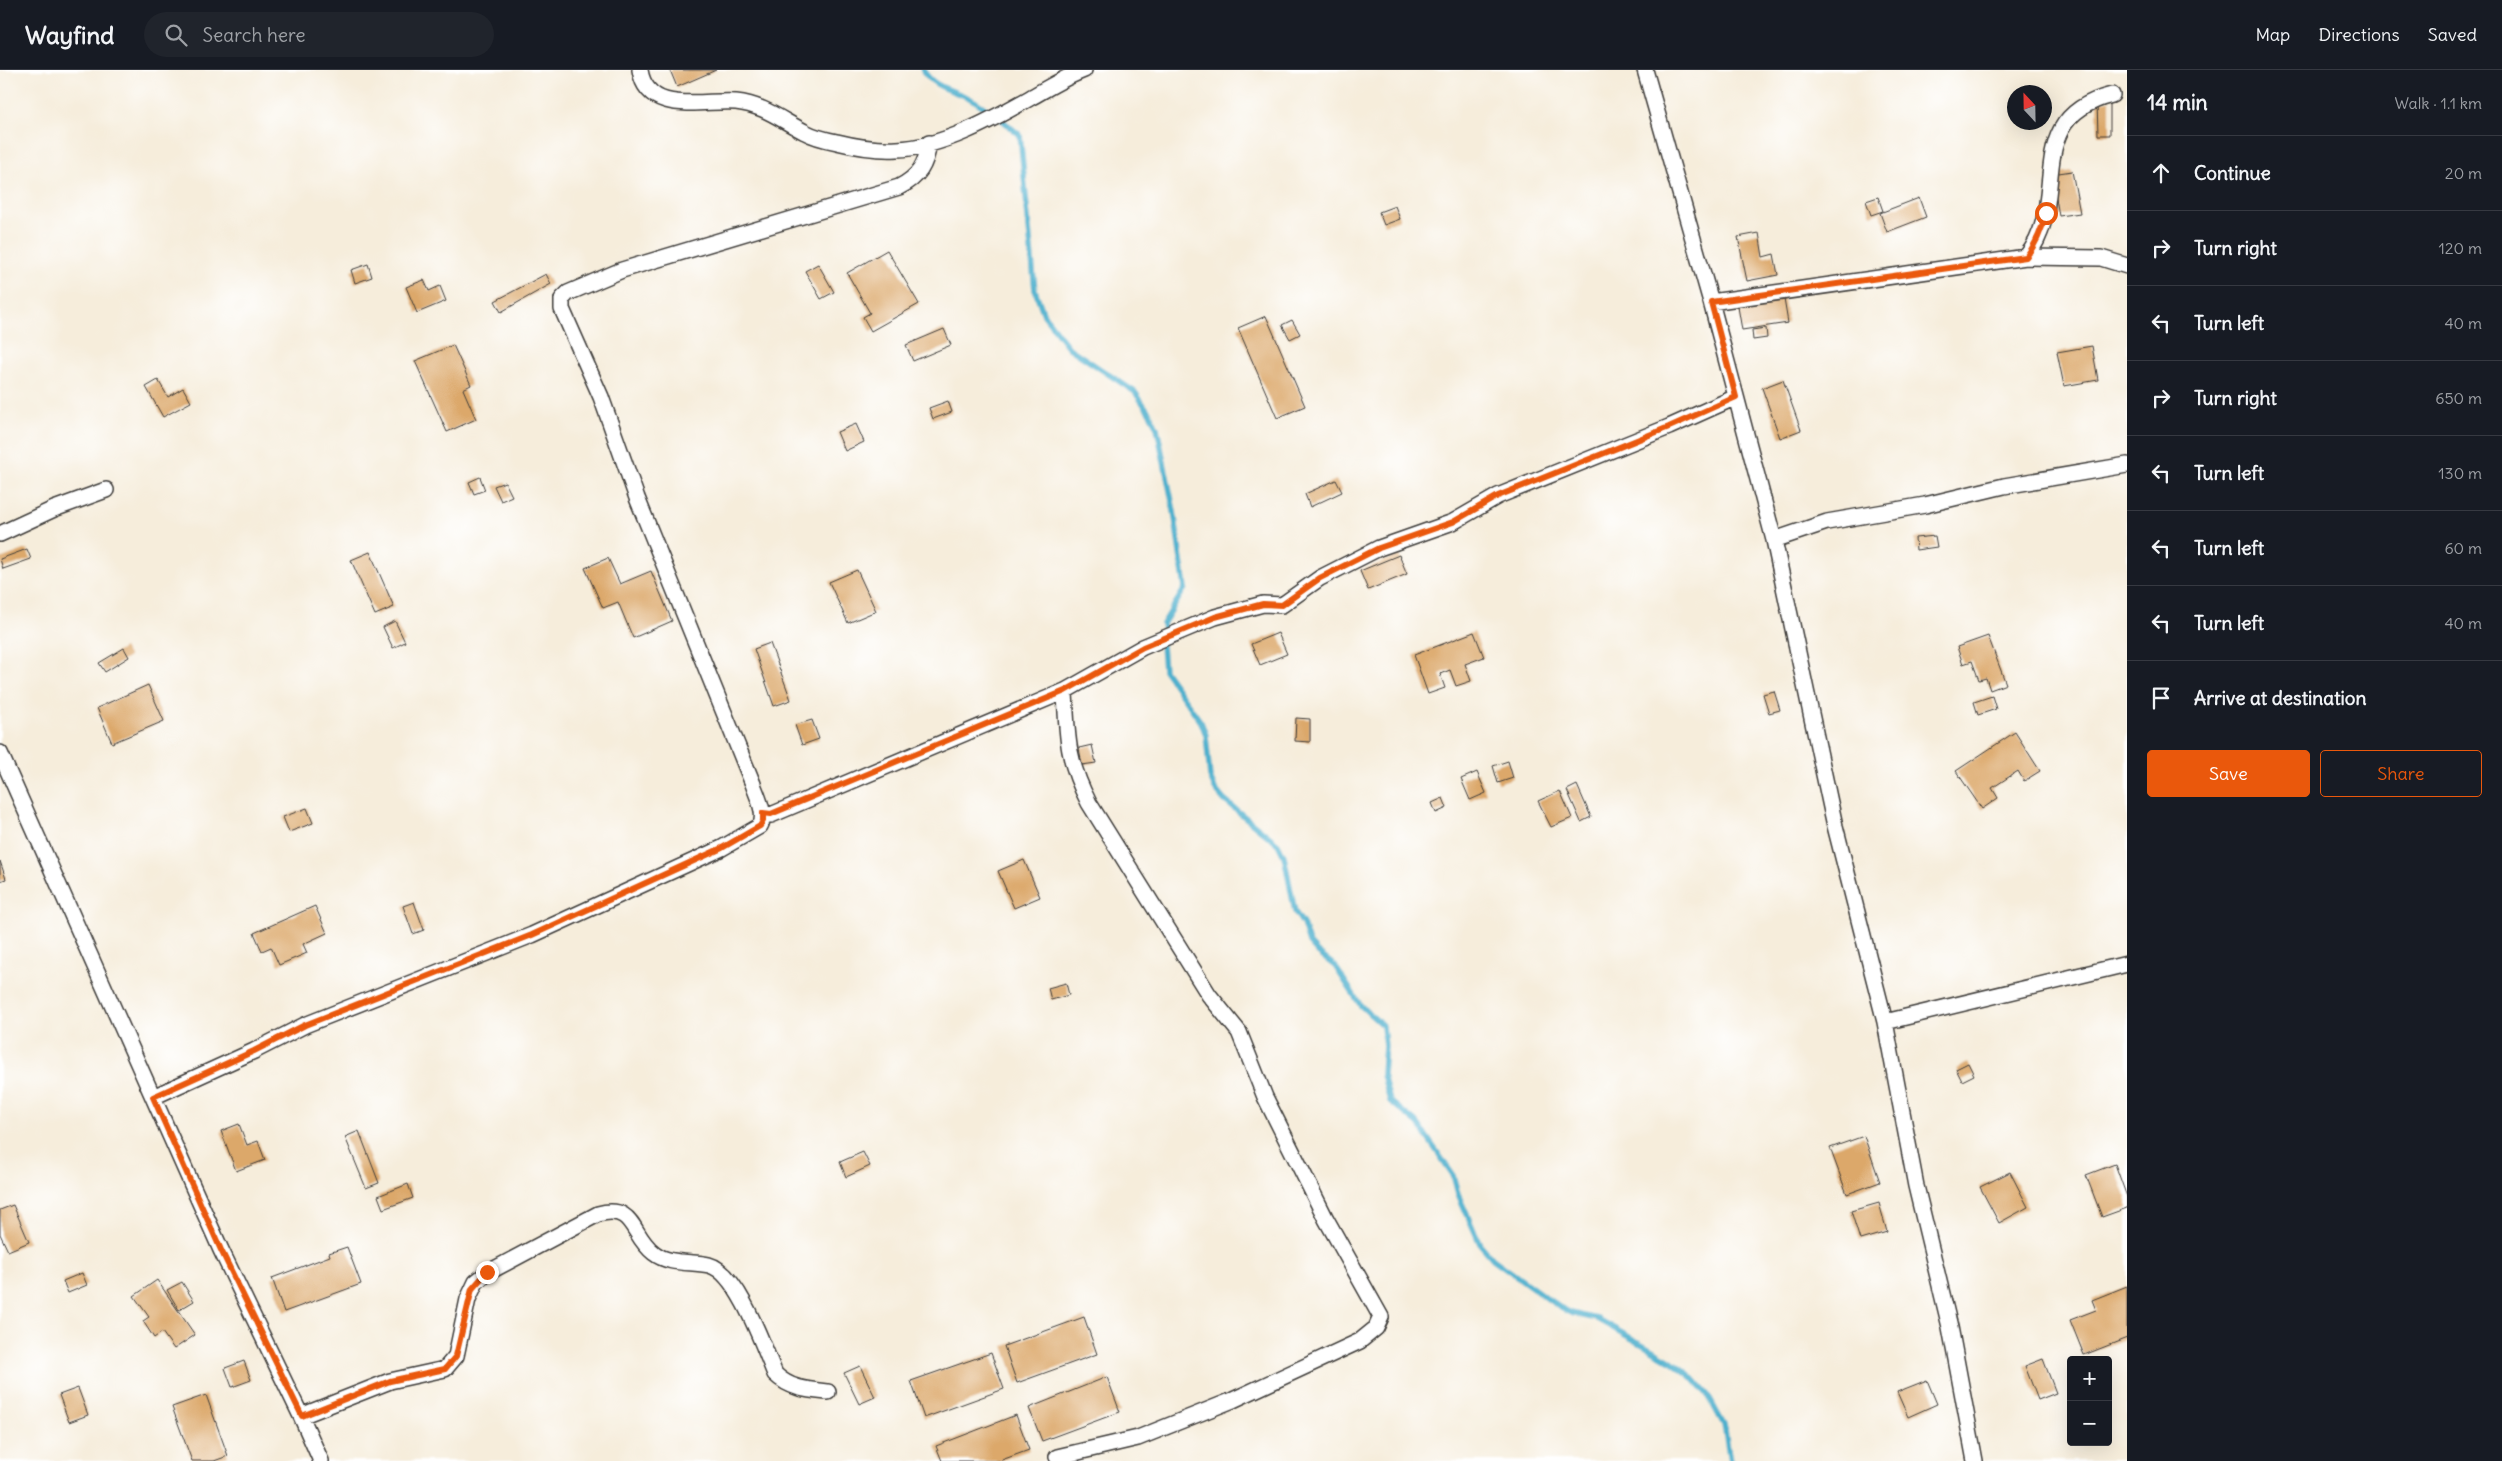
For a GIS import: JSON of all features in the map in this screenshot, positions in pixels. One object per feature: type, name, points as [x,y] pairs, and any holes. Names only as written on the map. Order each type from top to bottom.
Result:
[{"type":"street","points":[[640,70],[648,90],[662,99],[677,104],[694,105],[725,101],[760,106],[806,134],[866,148],[899,149],[929,143],[974,128],[1084,70]]},
{"type":"street","points":[[1645,70],[1711,302],[1774,540],[1835,826],[1885,1022],[1916,1186],[1950,1327],[1975,1461]]},
{"type":"street","points":[[2026,257],[2035,246],[2042,231],[2052,158],[2058,134],[2063,124],[2080,107],[2093,100],[2112,95]]},
{"type":"street","points":[[153,1097],[254,1051],[305,1025],[532,935],[722,848],[760,826],[763,821],[763,813],[688,621],[637,498],[600,397],[562,309],[562,299],[568,292],[622,270],[899,187],[918,175],[924,166],[929,143]]},
{"type":"street","points":[[1711,302],[2026,257],[2101,258],[2127,266]]},
{"type":"street","points":[[763,813],[771,814],[1065,691],[1143,647],[1215,617],[1263,604],[1282,605],[1320,578],[1379,548],[1453,522],[1498,496],[1669,427],[1736,397]]},
{"type":"street","points":[[1774,540],[1827,522],[1925,505],[2004,486],[2125,467]]},
{"type":"street","points":[[0,534],[54,509],[106,490]]},
{"type":"street","points":[[1057,1458],[1138,1438],[1233,1400],[1360,1340],[1376,1328],[1381,1317],[1313,1193],[1265,1097],[1239,1032],[1209,995],[1076,779],[1068,748],[1065,691]]},
{"type":"street","points":[[0,753],[221,1250],[302,1416],[321,1461]]},
{"type":"street","points":[[1885,1022],[2127,964]]},
{"type":"street","points":[[302,1416],[390,1381],[445,1369],[456,1356],[468,1299],[476,1282],[487,1272],[598,1214],[612,1210],[624,1214],[654,1254],[666,1259],[711,1266],[726,1275],[737,1291],[775,1374],[783,1383],[800,1389],[828,1392]]},
{"type":"building","points":[[670,70],[716,70],[677,87]]},
{"type":"building","points":[[2110,100],[2110,135],[2098,135],[2097,101]]},
{"type":"building","points":[[2072,171],[2080,213],[2059,216],[2052,174]]},
{"type":"building","points":[[1878,197],[1883,211],[1871,215],[1866,201]]},
{"type":"building","points":[[1919,198],[1926,217],[1887,232],[1880,213]]},
{"type":"building","points":[[1395,206],[1400,219],[1384,225],[1379,212]]},
{"type":"building","points":[[1759,233],[1763,257],[1774,254],[1778,275],[1747,281],[1738,237]]},
{"type":"building","points":[[887,250],[919,304],[871,331],[863,317],[870,313],[847,273]]},
{"type":"building","points":[[368,264],[372,277],[355,283],[351,270]]},
{"type":"building","points":[[818,264],[834,292],[821,299],[805,271]]},
{"type":"building","points":[[546,274],[551,284],[501,312],[495,301]]},
{"type":"building","points":[[424,280],[429,291],[440,286],[446,301],[417,313],[406,287]]},
{"type":"building","points":[[1783,293],[1788,323],[1742,330],[1737,301]]},
{"type":"building","points":[[1266,316],[1305,406],[1277,418],[1238,328]]},
{"type":"building","points":[[1292,320],[1300,334],[1290,339],[1282,325]]},
{"type":"building","points":[[1766,328],[1767,338],[1753,340],[1752,330]]},
{"type":"building","points":[[944,329],[951,345],[913,361],[906,345]]},
{"type":"building","points":[[453,345],[471,385],[463,389],[476,419],[447,432],[415,361]]},
{"type":"building","points":[[2092,346],[2098,380],[2064,386],[2057,352]]},
{"type":"building","points":[[158,380],[168,397],[183,388],[191,402],[163,417],[146,387]]},
{"type":"building","points":[[1783,380],[1801,430],[1780,438],[1762,388]]},
{"type":"building","points":[[948,401],[952,412],[933,419],[929,408]]},
{"type":"building","points":[[856,424],[864,442],[845,451],[837,432]]},
{"type":"building","points":[[480,477],[485,490],[474,494],[469,482]]},
{"type":"building","points":[[1336,480],[1342,492],[1310,507],[1305,494]]},
{"type":"building","points":[[505,482],[512,496],[501,501],[494,486]]},
{"type":"building","points":[[1935,536],[1937,547],[1916,550],[1915,538]]},
{"type":"building","points":[[27,549],[31,559],[3,569],[0,559]]},
{"type":"building","points":[[370,552],[394,607],[375,615],[351,560]]},
{"type":"building","points":[[1399,555],[1407,574],[1368,590],[1360,571]]},
{"type":"building","points":[[608,558],[620,584],[651,571],[672,621],[633,638],[618,602],[603,608],[585,568]]},
{"type":"building","points":[[857,570],[876,611],[848,623],[829,582]]},
{"type":"building","points":[[395,621],[405,642],[393,648],[383,627]]},
{"type":"building","points":[[1474,632],[1484,657],[1465,664],[1471,681],[1456,686],[1450,670],[1440,674],[1445,688],[1428,694],[1414,655]]},
{"type":"building","points":[[1278,633],[1287,654],[1260,665],[1251,644]]},
{"type":"building","points":[[1988,636],[2006,684],[1990,690],[1986,678],[1979,680],[1972,661],[1963,664],[1957,647]]},
{"type":"building","points":[[770,643],[791,700],[774,706],[754,649]]},
{"type":"building","points":[[124,648],[129,657],[105,672],[99,663]]},
{"type":"building","points":[[148,685],[164,721],[112,743],[97,708]]},
{"type":"building","points":[[1774,691],[1780,710],[1769,713],[1763,694]]},
{"type":"building","points":[[1992,696],[1996,709],[1978,715],[1974,702]]},
{"type":"building","points":[[1296,718],[1310,719],[1310,742],[1295,741]]},
{"type":"building","points":[[812,720],[819,739],[802,745],[795,725]]},
{"type":"building","points":[[2015,732],[2040,771],[2024,781],[2018,771],[1992,788],[1998,798],[1982,809],[1956,771]]},
{"type":"building","points":[[1092,745],[1096,763],[1082,765],[1079,748]]},
{"type":"building","points":[[1508,761],[1513,778],[1498,783],[1493,766]]},
{"type":"building","points":[[1477,772],[1486,793],[1470,800],[1461,779]]},
{"type":"building","points":[[1577,785],[1591,817],[1581,822],[1567,790]]},
{"type":"building","points":[[1560,791],[1572,818],[1551,827],[1538,801]]},
{"type":"building","points":[[1443,798],[1447,808],[1436,813],[1432,803]]},
{"type":"building","points":[[307,808],[313,823],[289,832],[283,817]]},
{"type":"building","points":[[1024,860],[1040,897],[1014,908],[998,871]]},
{"type":"building","points":[[0,861],[6,879],[0,881]]},
{"type":"building","points":[[414,902],[424,930],[413,934],[403,906]]},
{"type":"building","points":[[315,906],[327,933],[303,944],[307,953],[279,965],[271,947],[262,951],[254,933]]},
{"type":"building","points":[[1066,983],[1069,995],[1051,1000],[1048,988]]},
{"type":"building","points":[[1968,1063],[1974,1075],[1962,1081],[1956,1069]]},
{"type":"building","points":[[239,1124],[247,1145],[258,1141],[265,1160],[236,1171],[221,1131]]},
{"type":"building","points":[[359,1131],[379,1183],[366,1188],[345,1137]]},
{"type":"building","points":[[1864,1136],[1880,1182],[1847,1194],[1830,1148]]},
{"type":"building","points":[[863,1152],[870,1166],[846,1177],[840,1162]]},
{"type":"building","points":[[2115,1164],[2127,1197],[2127,1208],[2102,1217],[2086,1175]]},
{"type":"building","points":[[2010,1172],[2028,1207],[1999,1223],[1980,1187]]},
{"type":"building","points":[[408,1184],[413,1198],[383,1209],[378,1196]]},
{"type":"building","points":[[1879,1203],[1887,1232],[1860,1240],[1851,1211]]},
{"type":"building","points":[[13,1205],[29,1242],[8,1251],[0,1234],[0,1210]]},
{"type":"building","points":[[347,1247],[361,1284],[284,1312],[272,1278],[330,1256],[329,1253]]},
{"type":"building","points":[[82,1273],[87,1285],[68,1293],[63,1281]]},
{"type":"building","points":[[157,1280],[195,1335],[174,1349],[162,1332],[154,1338],[143,1321],[149,1317],[134,1296]]},
{"type":"building","points":[[182,1282],[194,1301],[179,1310],[167,1290]]},
{"type":"building","points":[[2127,1286],[2127,1338],[2084,1355],[2070,1320],[2096,1310],[2092,1300]]},
{"type":"building","points":[[1084,1317],[1097,1354],[1017,1383],[1004,1346]]},
{"type":"building","points":[[991,1353],[1004,1389],[924,1418],[911,1381]]},
{"type":"building","points":[[2043,1359],[2056,1393],[2038,1400],[2025,1366]]},
{"type":"building","points":[[244,1361],[251,1380],[232,1387],[225,1368]]},
{"type":"building","points":[[860,1366],[875,1397],[859,1404],[844,1373]]},
{"type":"building","points":[[1107,1377],[1120,1412],[1042,1441],[1029,1408]]},
{"type":"building","points":[[1927,1380],[1937,1404],[1908,1417],[1897,1392]]},
{"type":"building","points":[[78,1388],[88,1415],[69,1422],[59,1395]]},
{"type":"building","points":[[206,1395],[228,1456],[214,1461],[192,1461],[172,1407]]},
{"type":"building","points":[[1016,1415],[1029,1450],[999,1461],[942,1461],[936,1446]]},
{"type":"waterway","points":[[923,70],[935,83],[972,100],[991,113]]},
{"type":"waterway","points":[[1002,120],[1020,135],[1035,290],[1044,315],[1069,348],[1135,392],[1151,415],[1157,428],[1174,511],[1185,588],[1163,624],[1164,629]]},
{"type":"waterway","points":[[1162,645],[1164,670],[1201,722],[1206,735],[1210,777],[1215,789],[1224,800],[1278,844],[1284,856],[1295,912],[1303,924],[1309,943],[1318,953],[1335,966],[1361,1006],[1383,1026],[1385,1046],[1383,1075],[1390,1101],[1418,1124],[1453,1175],[1458,1194],[1480,1244],[1493,1259],[1559,1307],[1571,1313],[1597,1319],[1670,1360],[1691,1376],[1707,1394],[1724,1425],[1730,1461]]},
{"type":"route","points":[[487,1272],[476,1282],[472,1289],[468,1299],[456,1356],[445,1369],[390,1381],[302,1416],[221,1250],[153,1097],[254,1051],[305,1025],[532,935],[722,848],[760,826],[763,821],[763,813],[766,815],[771,814],[1065,691],[1143,647],[1215,617],[1263,604],[1282,605],[1320,578],[1379,548],[1453,522],[1498,496],[1669,427],[1736,397],[1711,302],[2026,257],[2035,246],[2042,231],[2046,213]]}]
